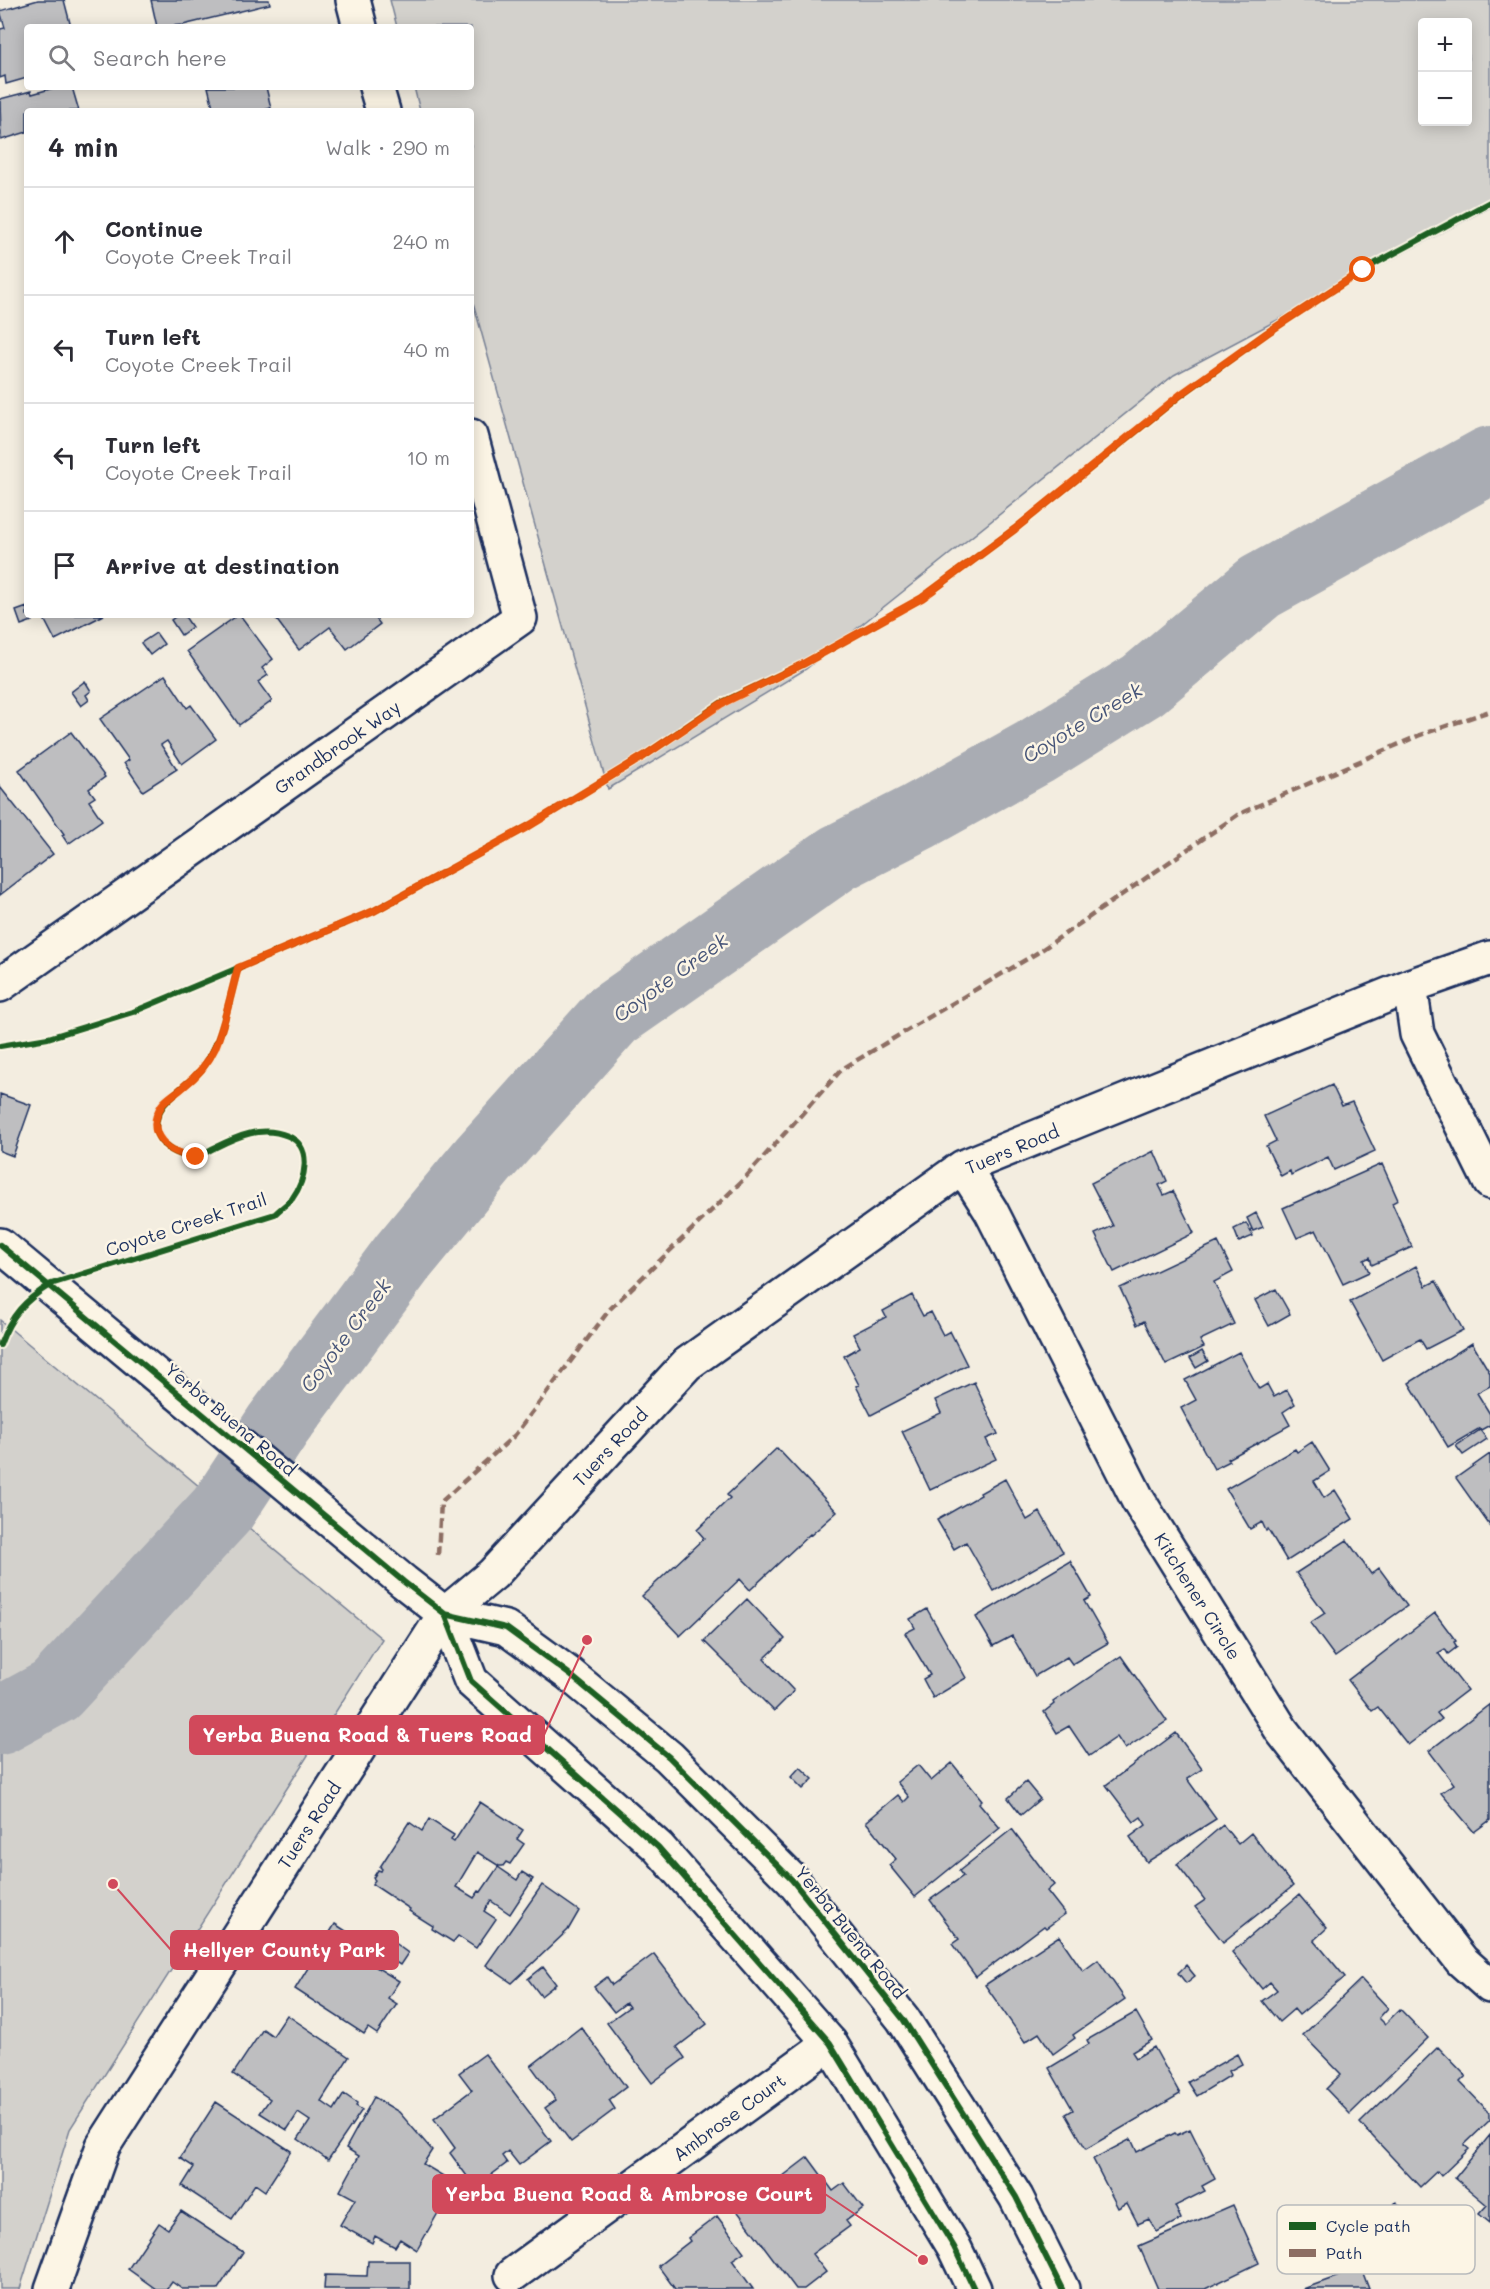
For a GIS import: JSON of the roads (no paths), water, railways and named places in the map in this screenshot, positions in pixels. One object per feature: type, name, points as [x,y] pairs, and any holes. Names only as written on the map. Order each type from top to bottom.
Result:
[{"type":"street","points":[[353,0],[359,24]]},
{"type":"street","points":[[377,90],[382,108]]},
{"type":"street","name":"Grandbrook Way","points":[[0,985],[520,618],[474,447]]},
{"type":"street","name":"Tuers Road","points":[[52,2289],[103,2146],[445,1614],[493,1574],[687,1364],[963,1167],[1410,986],[1490,958]]},
{"type":"street","points":[[1410,986],[1417,1034],[1490,1182]]},
{"type":"street","name":"Kitchener Circle","points":[[963,1167],[991,1211],[1138,1500],[1282,1731],[1461,1962],[1490,1986]]},
{"type":"street","name":"Yerba Buena Road","points":[[0,1245],[354,1541],[445,1614],[506,1628],[569,1674],[669,1757],[792,1880],[903,2019],[1016,2197],[1062,2289]]},
{"type":"street","points":[[445,1614],[471,1681],[658,1847],[830,2043],[954,2247],[974,2289]]},
{"type":"street","name":"Ambrose Court","points":[[512,2275],[830,2043]]},
{"type":"waterway","name":"Coyote Creek","points":[[0,1721],[55,1691],[222,1510],[278,1425],[403,1257],[483,1160],[612,1016],[838,858],[918,817],[1035,752],[1143,685],[1260,587],[1490,460]]},
{"type":"place","name":"Yerba Buena Road & Tuers Road","points":[[587,1640]]},
{"type":"place","name":"Hellyer County Park","points":[[113,1884]]},
{"type":"place","name":"Yerba Buena Road & Ambrose Court","points":[[923,2260]]}]
